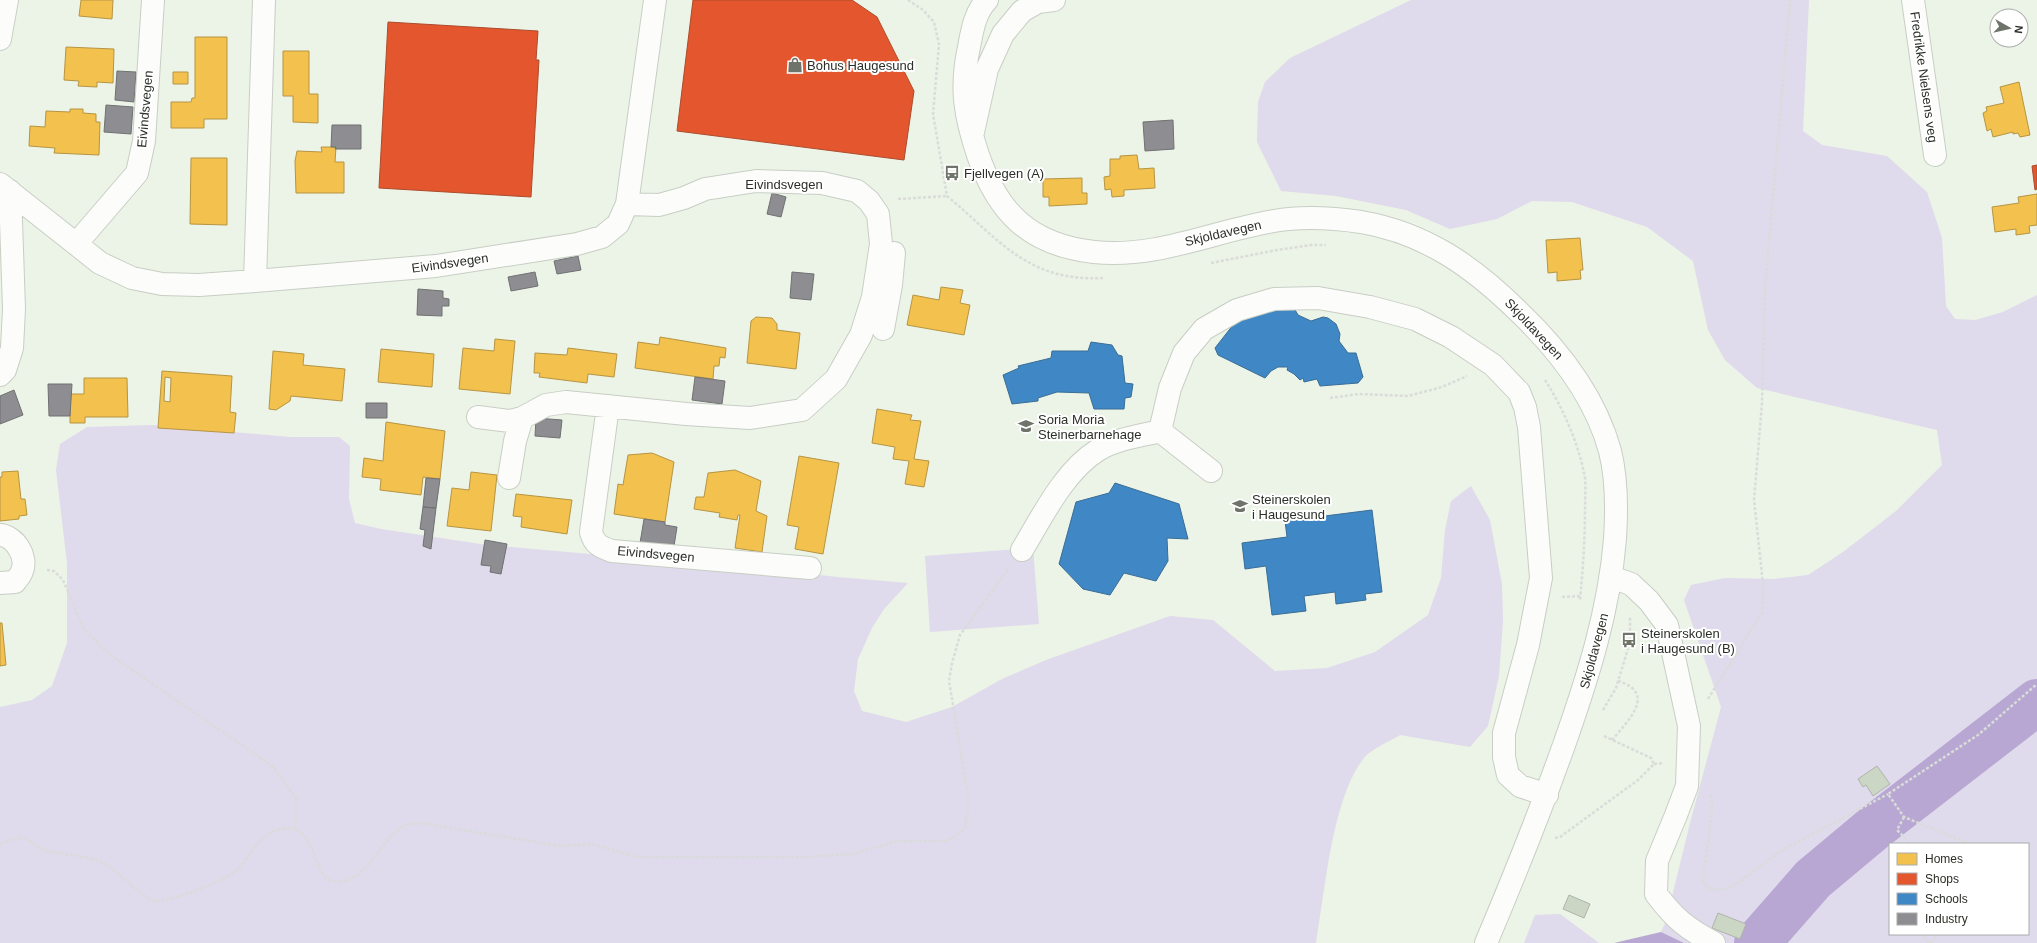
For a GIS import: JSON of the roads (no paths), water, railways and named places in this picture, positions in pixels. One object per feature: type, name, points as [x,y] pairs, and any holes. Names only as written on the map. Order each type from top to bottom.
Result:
[{"type":"street","points":[[0,39],[7,0]]},
{"type":"street","name":"Eivindsvegen","points":[[76,244],[136,173],[144,141],[153,0]]},
{"type":"street","points":[[255,281],[264,0]]},
{"type":"street","name":"Eivindsvegen","points":[[5,188],[107,267],[132,278],[162,284],[199,285],[436,266],[577,244],[602,237],[618,224],[627,204],[655,0]]},
{"type":"street","points":[[981,2],[1020,5],[1054,0]]},
{"type":"street","name":"Fredrikke Nielsens veg","points":[[1913,0],[1936,155]]},
{"type":"street","name":"Skjoldavegen","points":[[981,2],[973,26],[966,59],[963,101],[972,137],[988,181],[998,200],[1011,215],[1029,230],[1050,242],[1072,249],[1101,253],[1148,251],[1275,221],[1321,218],[1365,223],[1399,232],[1448,253],[1490,284],[1536,328],[1578,379],[1600,422],[1610,453],[1616,489],[1616,518],[1611,577],[1603,622],[1592,664],[1529,842],[1486,943]]},
{"type":"street","points":[[972,137],[987,69],[1003,34],[1020,5]]},
{"type":"street","name":"Eivindsvegen","points":[[627,204],[659,205],[684,198],[705,189],[756,181],[822,183],[857,191],[890,226],[895,242],[891,284],[883,329]]},
{"type":"street","name":"Eivindsvegen","points":[[0,375],[5,370],[12,348],[14,309],[5,188]]},
{"type":"street","points":[[478,417],[510,421],[522,418],[546,405],[566,402],[686,414],[750,418],[802,410],[836,379],[861,335],[873,297],[882,244],[874,208]]},
{"type":"street","points":[[1160,431],[1170,388],[1184,353],[1204,329],[1237,310],[1274,299],[1318,298],[1370,307],[1415,319],[1451,337],[1493,365],[1519,392],[1525,407],[1529,427],[1541,578],[1528,645],[1504,733],[1504,757],[1508,775],[1520,786],[1547,794]]},
{"type":"street","name":"Eivindsvegen","points":[[608,406],[591,532],[593,541],[602,548],[612,551],[810,568]]},
{"type":"street","points":[[509,478],[515,441],[522,418]]},
{"type":"street","points":[[1160,431],[1211,471]]},
{"type":"street","points":[[1022,550],[1066,481],[1079,465],[1098,450],[1118,442],[1160,431]]},
{"type":"street","points":[[0,535],[14,542],[21,551],[23,562],[12,579]]},
{"type":"street","points":[[1611,577],[1631,584],[1649,601],[1667,625],[1690,726],[1688,769],[1684,793],[1657,861],[1656,894],[1674,918],[1696,934],[1714,943]]},
{"type":"waterway","points":[[1757,943],[1813,879],[1874,828],[2037,702]]},
{"type":"place","name":"Bohus Haugesund","points":[[795,65]]},
{"type":"place","name":"Fjellvegen (A)","points":[[952,173]]},
{"type":"place","name":"Soria Moria Steinerbarnehage","points":[[1026,426]]},
{"type":"place","name":"Steinerskolen i Haugesund","points":[[1240,506]]},
{"type":"place","name":"Steinerskolen i Haugesund (B)","points":[[1629,640]]}]
